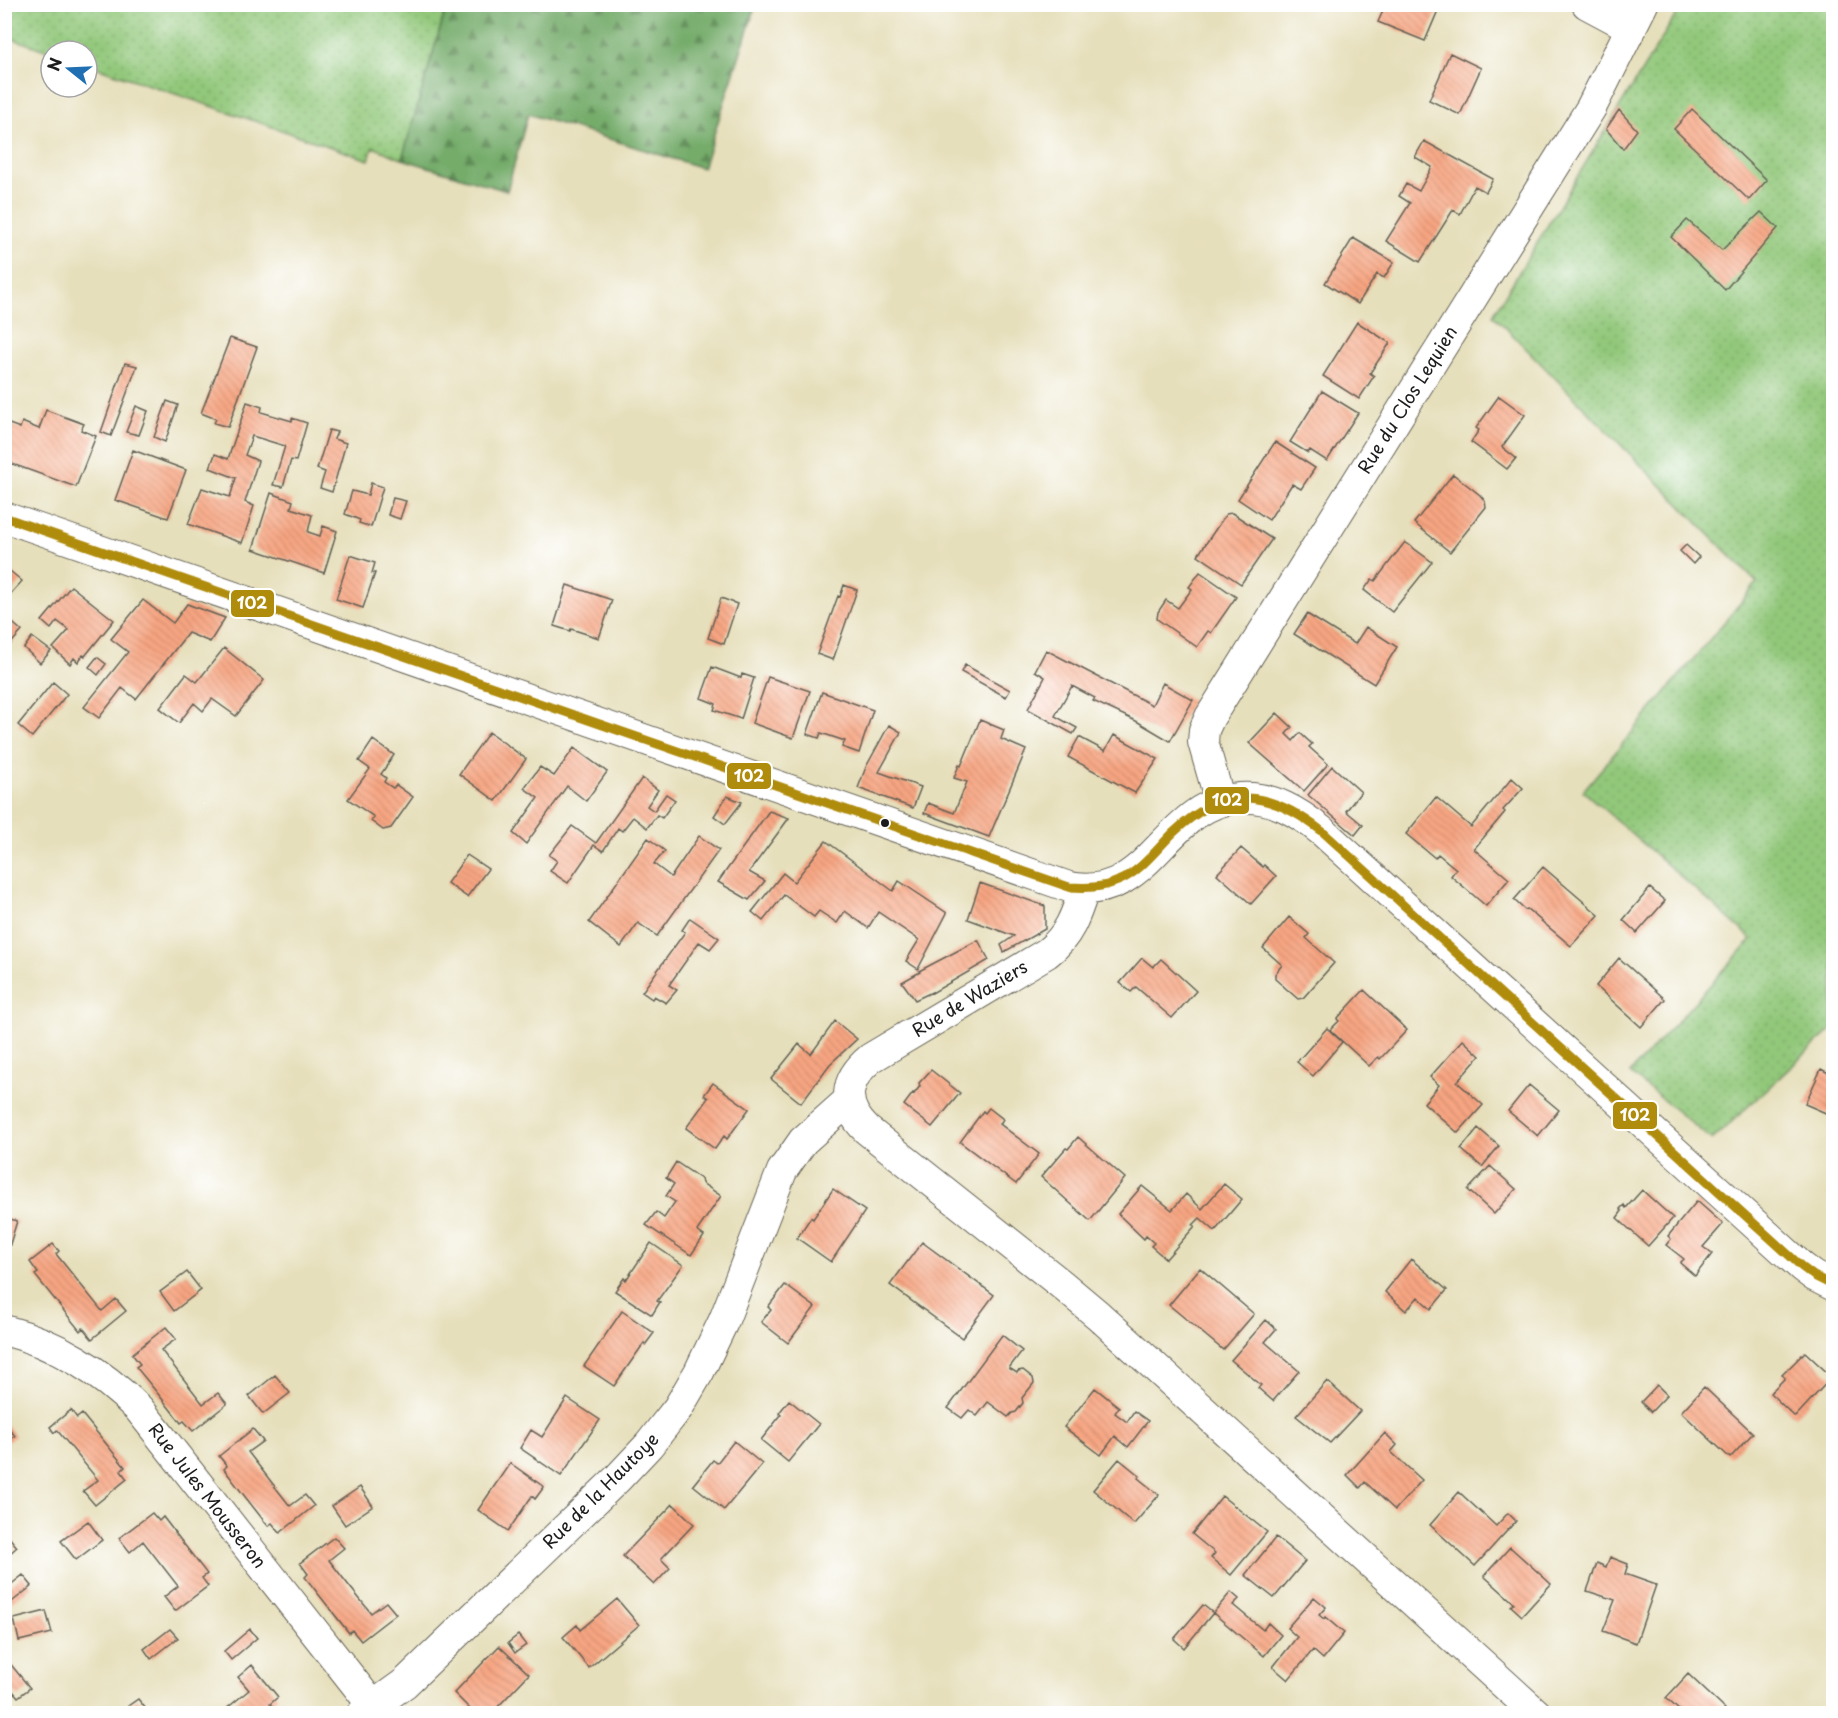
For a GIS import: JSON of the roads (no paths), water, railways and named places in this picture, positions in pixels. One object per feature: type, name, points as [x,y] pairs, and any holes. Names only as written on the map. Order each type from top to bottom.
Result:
[{"type":"street","points":[[1587,4],[1637,16]]},
{"type":"street","name":"Rue du Clos Lequien","points":[[1220,801],[1203,742],[1204,730],[1210,717],[1590,108],[1637,16]]},
{"type":"street","points":[[4,517],[1045,879],[1084,890],[1098,889],[1126,878],[1143,865],[1189,818],[1208,806],[1220,801],[1249,798],[1267,800],[1281,805],[1310,822],[1802,1267],[1833,1286]]},
{"type":"street","name":"Rue de Waziers","points":[[849,1100],[854,1075],[871,1058],[1057,945],[1073,922],[1084,890]]},
{"type":"street","points":[[849,1100],[854,1116],[867,1130],[1098,1315],[1537,1713]]},
{"type":"street","name":"Rue de la Hautoye","points":[[384,1707],[405,1683],[649,1446],[689,1390],[724,1320],[782,1171],[803,1142],[849,1100]]},
{"type":"street","name":"Rue Jules Mousseron","points":[[4,1330],[39,1342],[86,1365],[105,1378],[139,1409],[384,1707]]}]
